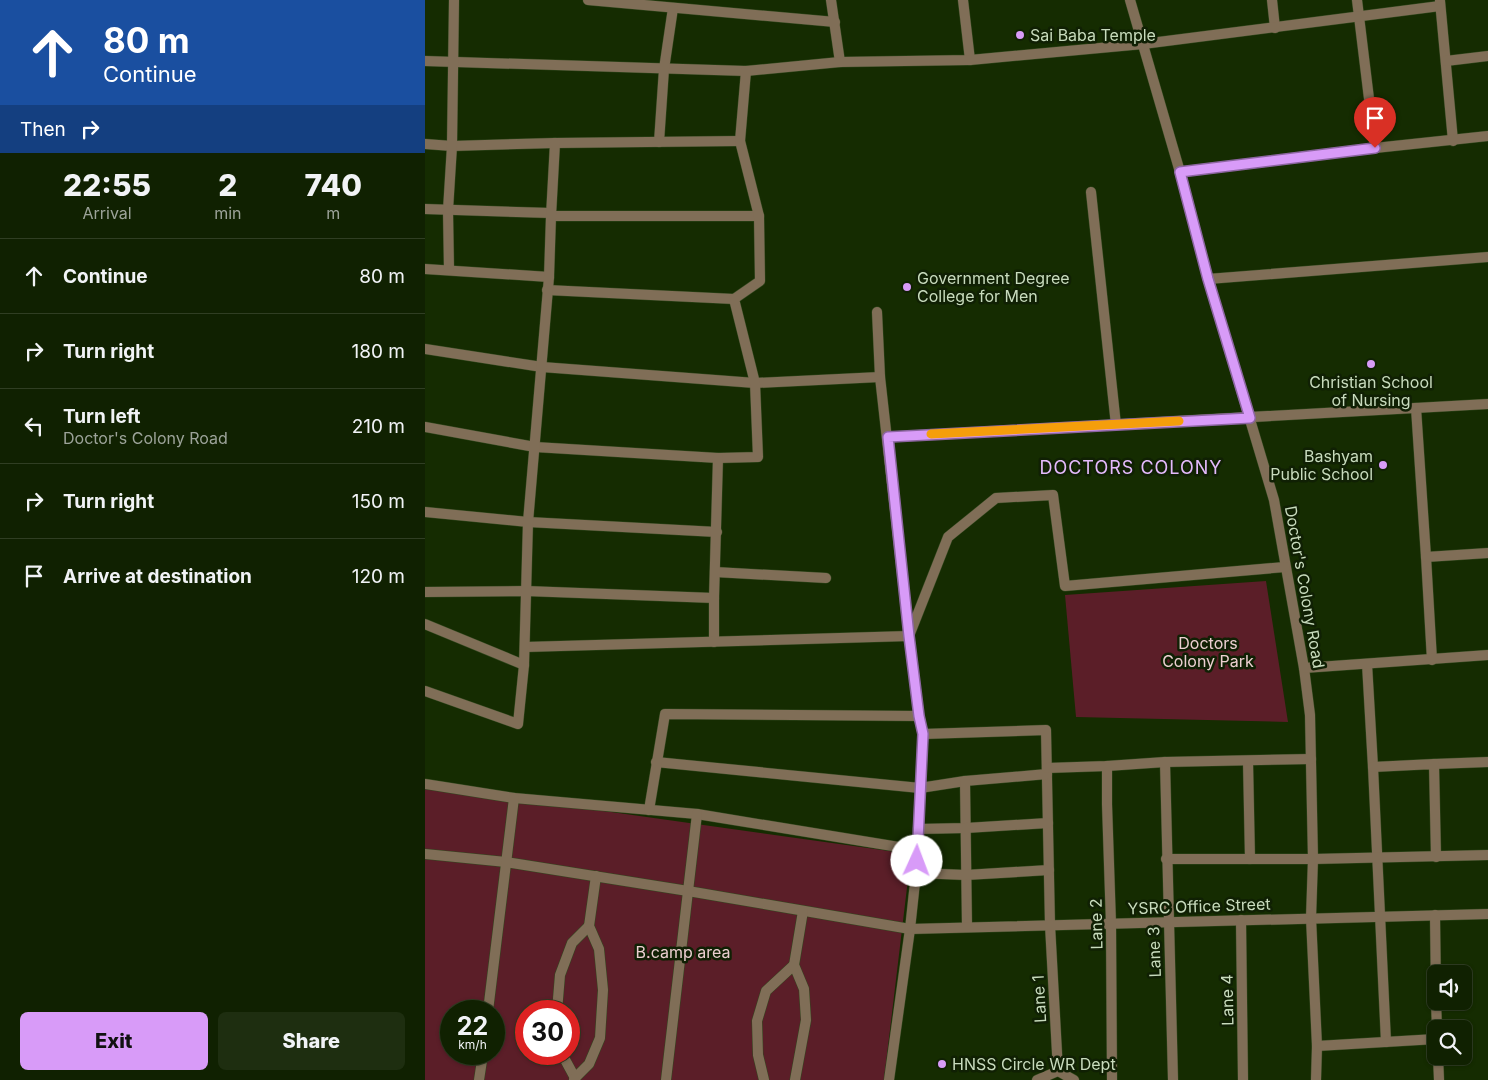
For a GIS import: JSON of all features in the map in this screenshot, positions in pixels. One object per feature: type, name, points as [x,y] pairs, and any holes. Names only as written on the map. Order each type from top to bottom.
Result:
[{"type":"street","points":[[449,270],[448,210],[452,146],[454,0]]},
{"type":"street","points":[[588,0],[835,22]]},
{"type":"street","points":[[831,0],[840,62]]},
{"type":"street","points":[[963,0],[970,60]]},
{"type":"street","name":"Doctor's Colony Road","points":[[1130,0],[1180,172],[1208,279],[1274,500],[1304,668],[1311,714],[1313,859],[1311,918],[1317,1046],[1316,1080]]},
{"type":"street","points":[[1273,0],[1275,28]]},
{"type":"street","points":[[1357,0],[1375,148]]},
{"type":"street","points":[[425,61],[746,71],[840,62],[970,60],[1143,44],[1275,28],[1440,3],[1453,141]]},
{"type":"street","points":[[659,142],[664,69],[673,8]]},
{"type":"street","points":[[1446,60],[1488,56]]},
{"type":"street","points":[[547,290],[734,299],[760,281],[759,216],[740,141],[746,71]]},
{"type":"street","points":[[1180,172],[1488,136]]},
{"type":"street","points":[[425,144],[452,146],[740,141]]},
{"type":"street","points":[[425,691],[518,724],[525,647],[527,522],[549,277],[555,143]]},
{"type":"street","points":[[1091,192],[1116,424]]},
{"type":"street","points":[[425,209],[551,214],[759,216]]},
{"type":"street","points":[[1208,279],[1488,257]]},
{"type":"street","points":[[425,269],[549,277]]},
{"type":"street","points":[[425,427],[535,447],[718,458],[758,457],[755,383],[734,299]]},
{"type":"street","points":[[877,312],[880,376],[909,636],[923,734],[916,873],[889,1080]]},
{"type":"street","points":[[425,349],[542,366],[755,383],[880,376]]},
{"type":"street","points":[[888,437],[1488,404]]},
{"type":"street","points":[[1416,408],[1432,660]]},
{"type":"street","points":[[714,642],[718,458]]},
{"type":"street","points":[[909,636],[948,537],[996,498],[1053,495],[1065,586],[1285,566]]},
{"type":"street","points":[[425,512],[527,522],[717,532]]},
{"type":"street","points":[[1426,557],[1488,553]]},
{"type":"street","points":[[715,572],[826,578]]},
{"type":"street","points":[[425,592],[526,591],[714,598]]},
{"type":"street","points":[[425,624],[524,665]]},
{"type":"street","points":[[525,647],[909,636]]},
{"type":"street","points":[[1304,668],[1488,656],[1488,663]]},
{"type":"street","points":[[1367,664],[1387,1042]]},
{"type":"street","points":[[649,810],[665,714],[919,716]]},
{"type":"street","name":"Lane 1","points":[[923,734],[1046,730],[1050,925],[1058,1071]]},
{"type":"street","points":[[656,762],[920,788],[1047,771],[1107,766],[1165,762],[1311,759]]},
{"type":"street","points":[[1248,761],[1250,859]]},
{"type":"street","name":"Lane 3","points":[[1165,762],[1173,1080]]},
{"type":"street","points":[[1373,767],[1488,762]]},
{"type":"street","points":[[1434,764],[1436,857]]},
{"type":"street","name":"Lane 2","points":[[1107,766],[1112,1080]]},
{"type":"street","points":[[965,781],[967,927]]},
{"type":"street","points":[[425,784],[514,798],[697,814],[917,850]]},
{"type":"street","points":[[489,1000],[514,798]]},
{"type":"street","points":[[665,1080],[697,814]]},
{"type":"street","points":[[918,829],[1048,823]]},
{"type":"street","name":"YSRC Office Street","points":[[425,854],[506,862],[910,929],[1488,914]]},
{"type":"street","points":[[1166,859],[1313,859],[1488,855]]},
{"type":"street","points":[[916,873],[966,875],[1049,870]]},
{"type":"street","points":[[567,1065],[574,1079],[589,1064],[600,1038],[603,990],[599,949],[589,926],[596,876]]},
{"type":"street","points":[[795,1080],[806,1020],[804,990],[794,965],[803,911]]},
{"type":"street","points":[[1435,915],[1436,965]]},
{"type":"street","name":"Lane 4","points":[[1241,920],[1243,1080]]},
{"type":"street","points":[[558,1000],[560,975],[572,942],[589,926]]},
{"type":"street","points":[[765,1080],[758,1055],[757,1021],[766,991],[794,965]]},
{"type":"street","points":[[1317,1046],[1427,1040]]},
{"type":"street","points":[[479,1080],[481,1065]]},
{"type":"street","points":[[1438,1065],[1439,1080]]},
{"type":"street","points":[[1037,1080],[1058,1071],[1074,1080]]},
{"type":"green space","name":"Doctors Colony Park","points":[[1266,581],[1288,722],[1076,717],[1065,595]]},
{"type":"green space","name":"B.camp area","points":[[425,786],[911,854],[884,1080],[425,1080]]},
{"type":"slow traffic","points":[[931,434],[1179,421]]},
{"type":"place","name":"Sai Baba Temple","points":[[1020,35]]},
{"type":"place","name":"Government Degree College for Men","points":[[907,287]]},
{"type":"place","name":"Christian School of Nursing","points":[[1371,364]]},
{"type":"place","name":"Bashyam Public School","points":[[1383,465]]},
{"type":"place","name":"HNSS Circle WR Dept","points":[[942,1064]]},
{"type":"district","name":"DOCTORS COLONY","points":[[1131,468]]},
{"type":"route","points":[[917,861],[923,734],[909,636],[888,437],[1250,418],[1208,279],[1180,172],[1375,148]]}]
